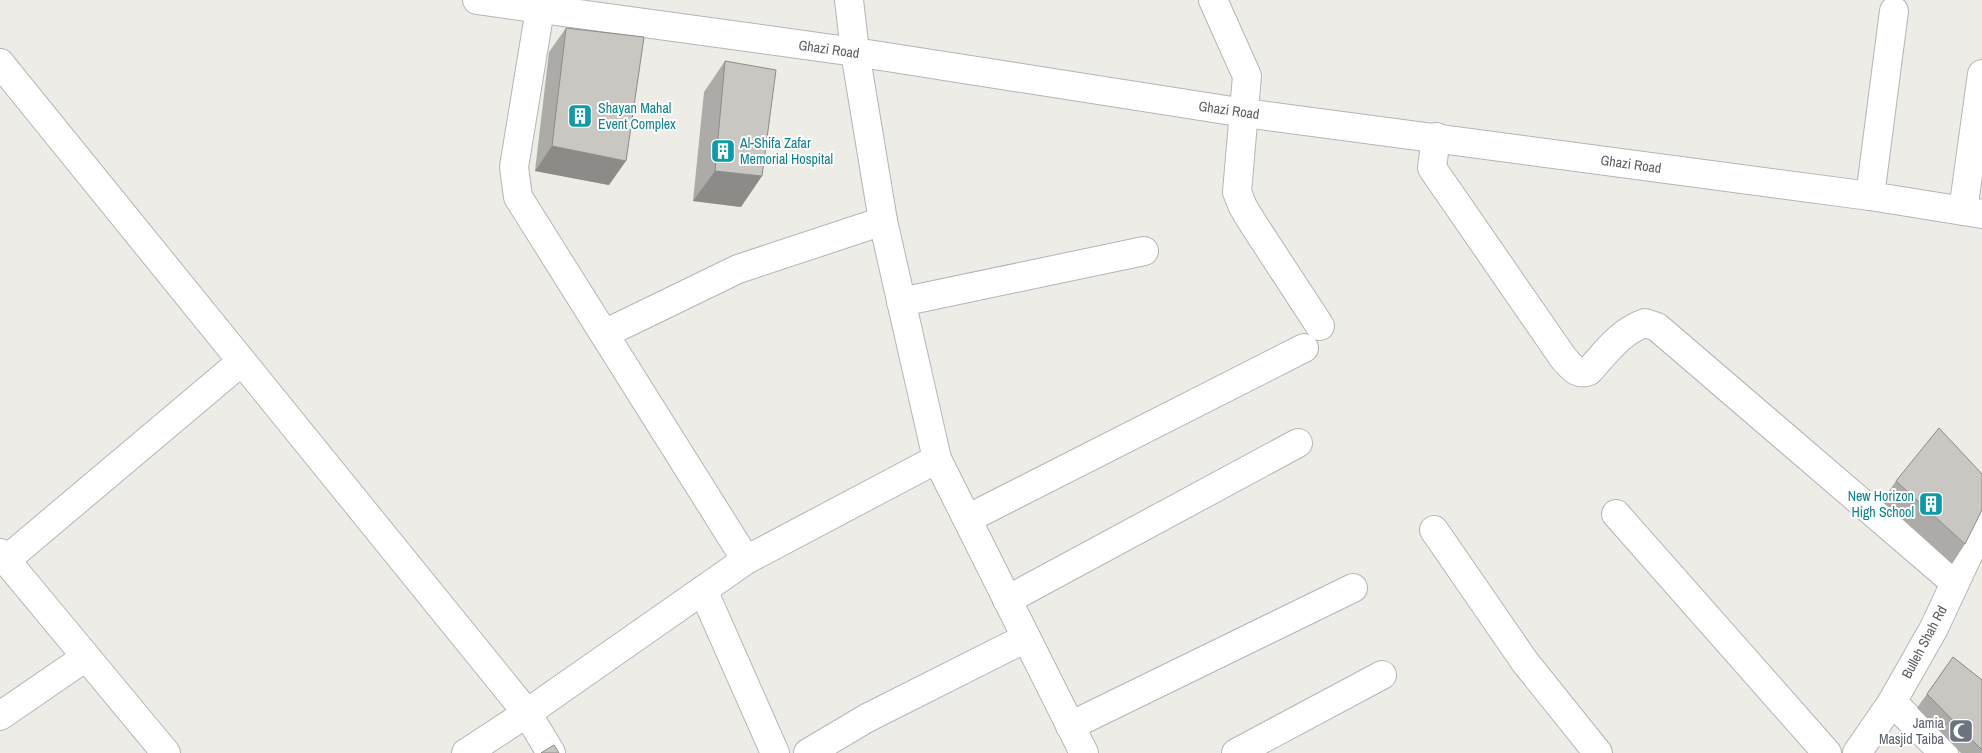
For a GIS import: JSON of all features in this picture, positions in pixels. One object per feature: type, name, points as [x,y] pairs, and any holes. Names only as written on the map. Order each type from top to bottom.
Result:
[{"type":"street","name":"Ghazi Road","points":[[478,0],[855,52],[1245,113],[1870,196],[1972,212]]},
{"type":"street","points":[[849,0],[855,52],[883,222],[937,460],[1084,753]]},
{"type":"street","points":[[967,519],[1312,337],[1238,192],[1247,76],[1213,0]]},
{"type":"street","points":[[540,9],[514,167],[518,197],[746,560]]},
{"type":"street","points":[[1870,196],[1894,11]]},
{"type":"street","points":[[0,63],[527,713],[551,753]]},
{"type":"street","points":[[1972,212],[1982,74]]},
{"type":"street","points":[[1436,137],[1432,168],[1564,359],[1576,372],[1584,373],[1589,371],[1622,335],[1634,327],[1646,323],[1657,327],[1954,582]]},
{"type":"street","points":[[604,334],[738,269],[883,222]]},
{"type":"street","points":[[901,302],[1144,251]]},
{"type":"street","points":[[166,753],[3,557],[241,362]]},
{"type":"street","points":[[1007,600],[1298,443]]},
{"type":"street","points":[[466,753],[527,713],[746,560],[937,460]]},
{"type":"street","points":[[1616,514],[1828,753]]},
{"type":"street","points":[[1434,530],[1525,662],[1598,753]]},
{"type":"street","name":"Bulleh Shah Rd","points":[[1856,753],[1892,702],[1934,628],[1954,582],[1981,530]]},
{"type":"street","points":[[1070,726],[1353,588]]},
{"type":"street","points":[[704,590],[775,753]]},
{"type":"street","points":[[808,753],[867,718],[1026,638]]},
{"type":"street","points":[[0,716],[86,657]]},
{"type":"street","points":[[1236,753],[1382,676]]},
{"type":"street","points":[[1892,702],[1944,753]]},
{"type":"building","name":"Shayan Mahal Event Complex","points":[[566,28],[644,37],[626,161],[552,146]]},
{"type":"building","points":[[725,61],[776,70],[762,176],[715,171]]},
{"type":"building","name":"New Horizon High School","points":[[1939,428],[1982,474],[1982,510],[1965,544],[1896,481]]},
{"type":"building","name":"Jamia Masjid Taiba","points":[[1953,657],[1982,680],[1982,750],[1927,694]]},
{"type":"building","points":[[554,745],[559,753],[541,753]]},
{"type":"place","name":"Shayan Mahal Event Complex","points":[[580,116]]},
{"type":"place","name":"Al-Shifa Zafar Memorial Hospital","points":[[723,151]]},
{"type":"place","name":"New Horizon High School","points":[[1931,504]]},
{"type":"place","name":"Jamia Masjid Taiba","points":[[1961,731]]}]
